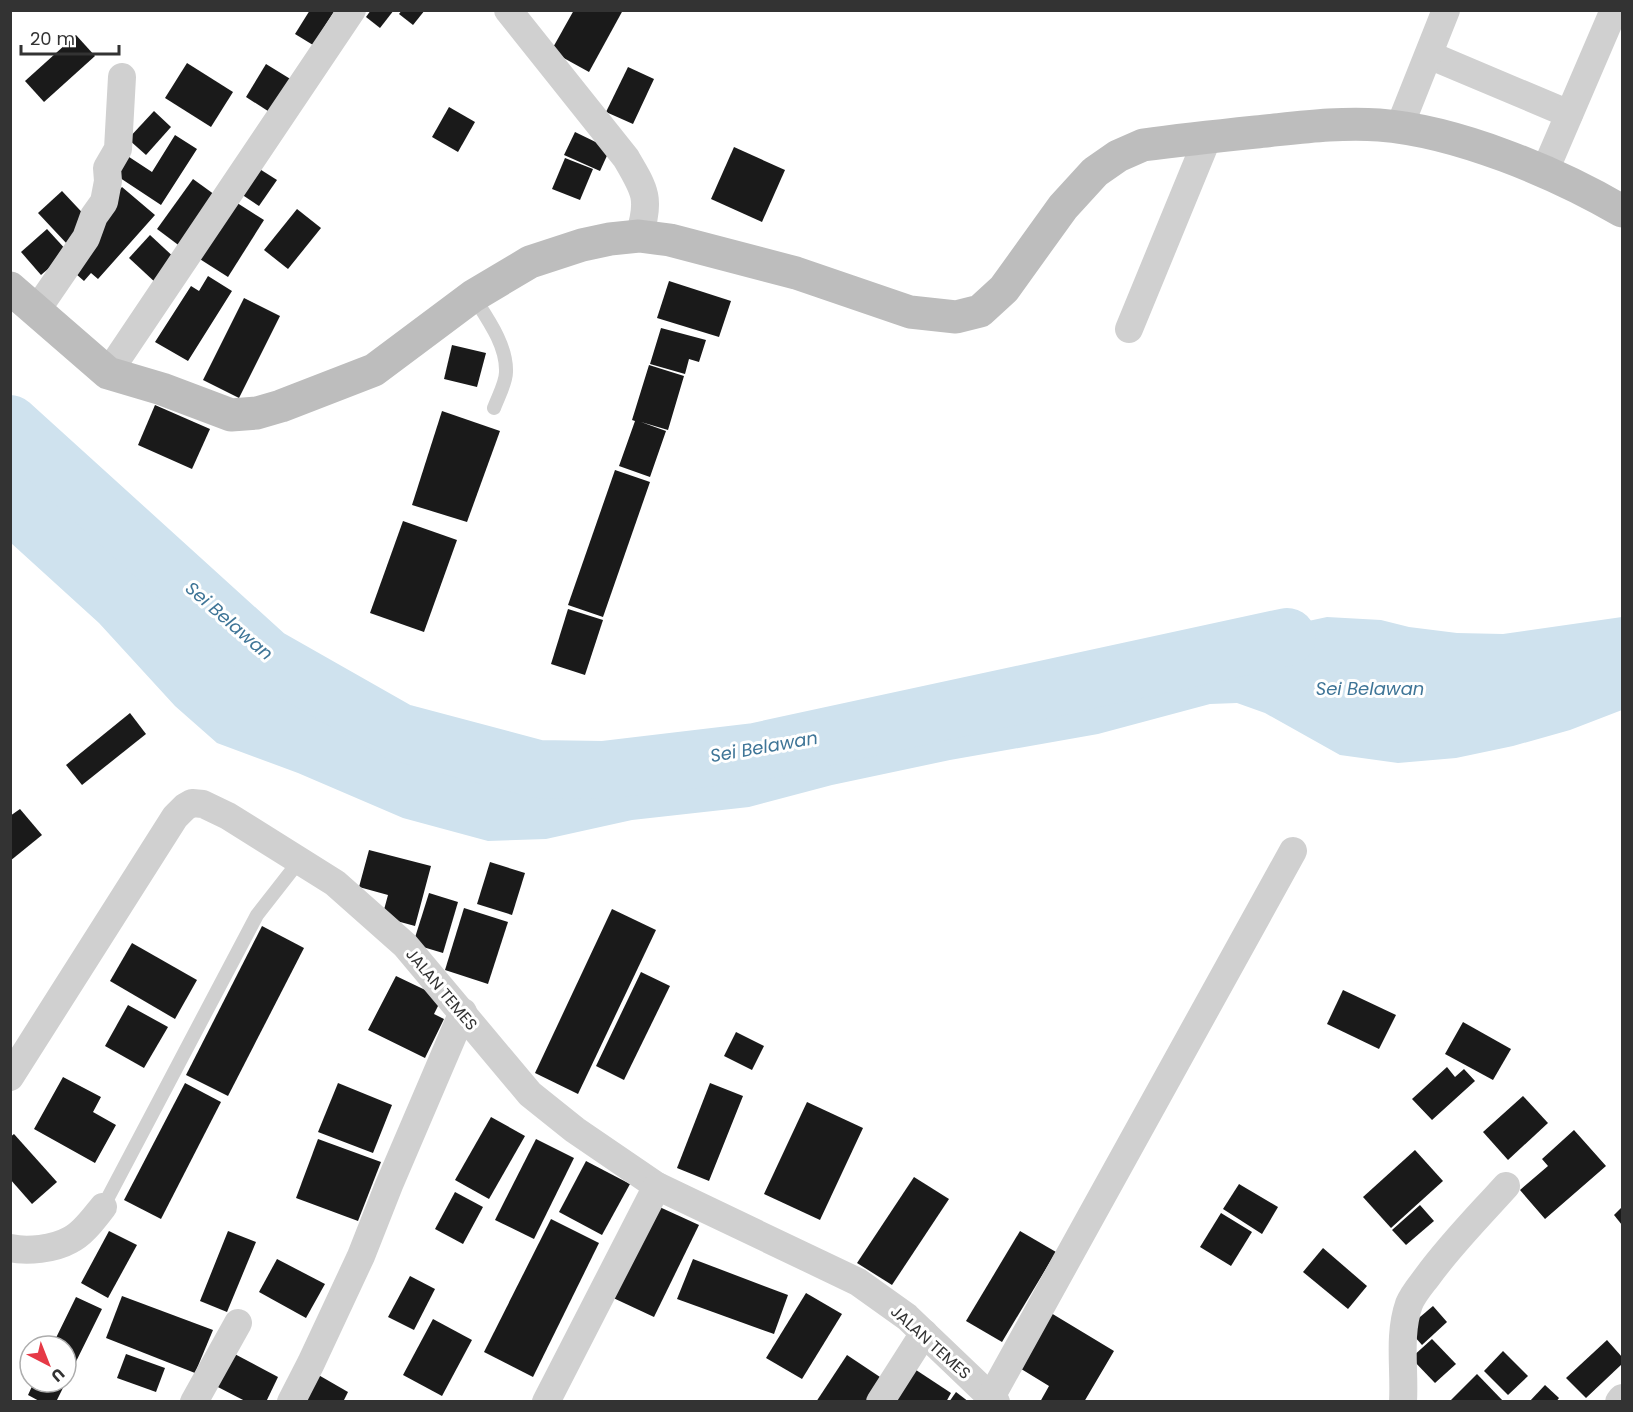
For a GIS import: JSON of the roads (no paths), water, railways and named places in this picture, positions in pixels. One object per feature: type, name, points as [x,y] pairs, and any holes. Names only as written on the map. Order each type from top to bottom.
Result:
[{"type":"street","points":[[108,373],[352,10]]},
{"type":"street","points":[[508,10],[626,158],[639,179],[647,200],[646,216],[639,236]]},
{"type":"street","points":[[1400,128],[1446,10]]},
{"type":"street","points":[[1544,173],[1614,10]]},
{"type":"street","points":[[1429,55],[1569,114]]},
{"type":"street","points":[[36,310],[86,238],[94,216],[104,202],[108,181],[107,168],[118,149],[122,77]]},
{"type":"street","points":[[10,288],[108,373],[162,389],[231,415],[257,413],[281,406],[374,370],[473,296],[530,262],[582,245],[610,239],[639,236],[670,240],[796,273],[910,312],[956,317],[980,311],[1004,289],[1063,207],[1095,172],[1118,156],[1143,145],[1311,125],[1379,125],[1450,137],[1544,173],[1623,211]]},
{"type":"street","points":[[1129,329],[1208,137]]},
{"type":"street","name":"JALAN TEMES","points":[[10,1077],[175,817],[192,803],[203,804],[228,816],[335,883],[405,945],[530,1094],[575,1130],[657,1186],[858,1282],[908,1317],[994,1399]]},
{"type":"street","points":[[994,1399],[1293,851]]},
{"type":"street","points":[[291,1401],[361,1256],[463,1012]]},
{"type":"street","points":[[546,1401],[657,1186]]},
{"type":"street","points":[[1402,1401],[1404,1381],[1402,1345],[1409,1305],[1416,1291],[1440,1260],[1506,1186]]},
{"type":"street","points":[[10,1248],[19,1250],[51,1247],[71,1240],[103,1207]]},
{"type":"street","points":[[194,1401],[238,1323]]},
{"type":"street","points":[[880,1401],[924,1333]]},
{"type":"street","points":[[1619,1401],[1623,1398]]},
{"type":"lane","points":[[473,296],[491,323],[505,356],[506,374],[494,408]]},
{"type":"lane","points":[[103,1207],[257,915],[300,860]]},
{"type":"water","name":"Sei Belawan","points":[[11,435],[130,537],[216,621],[285,673],[359,720],[469,762],[553,784],[583,785],[664,779],[837,744],[923,730],[1009,708],[1103,671],[1188,660],[1299,623],[1327,617],[1381,620],[1409,627],[1457,633],[1503,634],[1622,617],[1622,710],[1570,730],[1513,746],[1456,758],[1398,763],[1340,755],[1265,713],[1237,703],[1210,704],[1098,734],[950,760],[832,785],[749,807],[632,820],[546,839],[488,841],[403,818],[298,773],[217,743],[175,706],[99,623],[11,543]]},
{"type":"waterway","name":"Sei Belawan","points":[[10,424],[267,657],[399,732],[538,769],[603,770],[755,752],[1287,637]]}]
